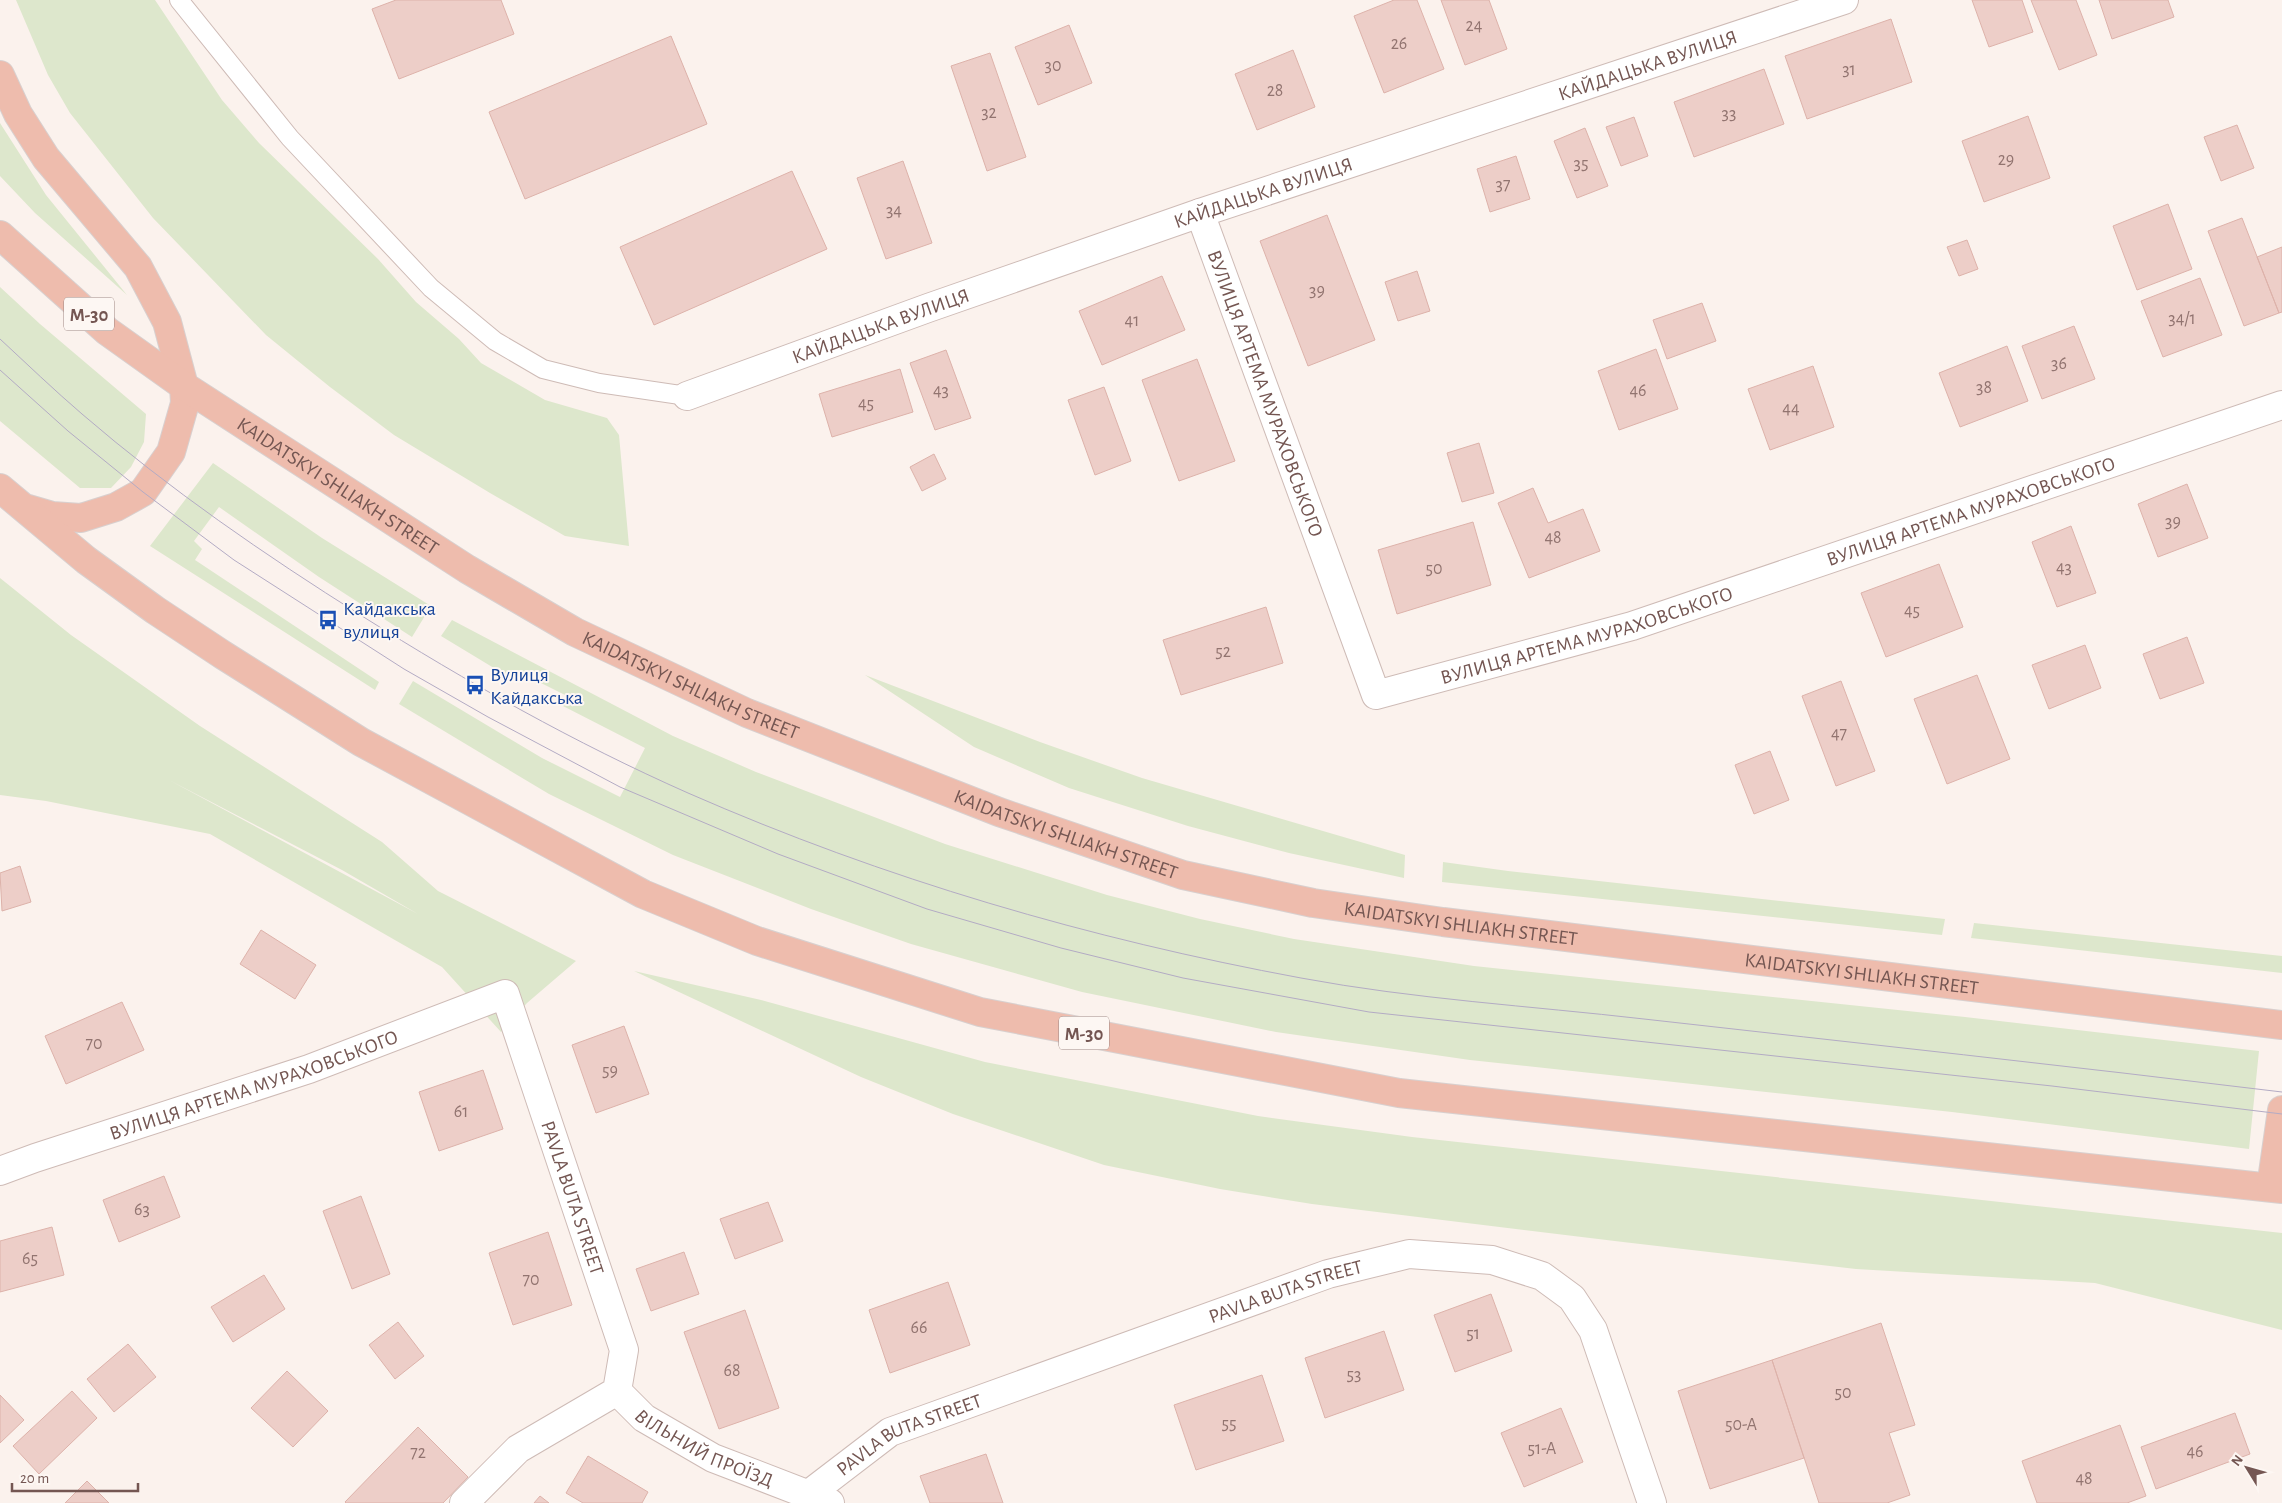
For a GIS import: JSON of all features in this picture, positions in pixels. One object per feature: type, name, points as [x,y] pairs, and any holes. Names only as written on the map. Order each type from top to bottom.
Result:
[{"type":"highway","points":[[0,75],[18,114],[46,158],[138,268],[166,322],[184,386],[185,403],[171,452],[158,474],[143,492],[116,507],[81,518],[52,516],[22,507]]},
{"type":"highway","name":"KAIDATSKYI SHLIAKH STREET","points":[[0,235],[107,331],[184,386],[467,569],[576,632],[746,713],[998,812],[1183,875],[1312,903],[1422,920],[2282,1025]]},
{"type":"highway","name":"М-30","points":[[0,488],[86,560],[155,610],[361,742],[643,894],[757,941],[980,1012],[1399,1093],[2276,1188]]},
{"type":"highway","points":[[2276,1188],[2282,1110]]},
{"type":"street","name":"КАЙДАЦЬКА ВУЛИЦЯ","points":[[687,396],[1200,212],[1844,0]]},
{"type":"street","name":"ВУЛИЦЯ АРТЕМА МУРАХОВСЬКОГО","points":[[1200,212],[1376,695],[1632,626],[2282,406]]},
{"type":"street","name":"ВУЛИЦЯ АРТЕМА МУРАХОВСЬКОГО","points":[[0,1171],[308,1069],[505,994]]},
{"type":"street","name":"PAVLA BUTA STREET","points":[[505,994],[624,1350],[617,1391]]},
{"type":"street","name":"PAVLA BUTA STREET","points":[[819,1499],[890,1432],[1328,1274],[1409,1254],[1492,1260],[1542,1276],[1572,1298],[1593,1330],[1652,1503]]},
{"type":"street","name":"ВІЛЬНИЙ ПРОЇЗД","points":[[617,1391],[644,1418],[713,1458],[819,1499]]},
{"type":"street","points":[[464,1503],[518,1449],[617,1391]]},
{"type":"lane","points":[[179,0],[297,145],[432,288],[495,341],[542,368],[599,383],[687,396]]},
{"type":"green space","points":[[16,0],[155,0],[222,100],[259,143],[378,259],[416,302],[459,339],[481,363],[545,400],[607,418],[619,435],[629,546],[565,536],[490,493],[394,435],[330,387],[266,335],[153,218],[70,113],[48,75]]},
{"type":"green space","points":[[0,123],[46,195],[127,295],[35,213],[0,176]]},
{"type":"green space","points":[[0,287],[40,324],[146,414],[144,442],[131,467],[111,488],[80,488],[0,421]]},
{"type":"green space","points":[[213,463],[322,538],[431,606],[412,637],[319,577],[219,507],[194,541],[202,549],[195,560],[379,682],[375,690],[150,546]]},
{"type":"green space","points":[[0,578],[71,635],[200,726],[382,842],[438,891],[576,961],[527,1003],[501,1032],[442,967],[210,834],[46,801],[0,795]],"holes":[[[169,780],[342,870],[418,914]]]},
{"type":"green space","points":[[452,620],[673,736],[756,772],[945,844],[1107,895],[1200,919],[1294,939],[1474,966],[1965,1017],[2259,1051],[2249,1149],[1952,1112],[1470,1060],[1276,1032],[1082,992],[911,944],[811,909],[673,855],[549,794],[399,704],[413,681],[542,758],[620,797],[645,748],[563,706],[567,696],[523,674],[517,682],[441,636]]},
{"type":"green space","points":[[865,675],[1040,742],[1142,778],[1405,855],[1404,878],[1289,853],[1188,826],[1069,788],[974,747]]},
{"type":"green space","points":[[1443,862],[1508,871],[1945,919],[1942,935],[1442,882]]},
{"type":"green space","points":[[1974,923],[2282,956],[2282,973],[1971,938]]},
{"type":"green space","points":[[634,971],[761,1000],[985,1062],[1258,1116],[1412,1137],[2282,1233],[2282,1330],[2095,1283],[1856,1269],[1623,1242],[1312,1204],[1220,1189],[1104,1165],[953,1114],[861,1077]]},
{"type":"building","points":[[396,0],[501,0],[514,34],[399,79],[372,9]]},
{"type":"building","points":[[1394,0],[1417,0],[1444,69],[1384,93],[1354,16]]},
{"type":"building","points":[[1441,0],[1489,0],[1507,49],[1465,65]]},
{"type":"building","points":[[1972,0],[2022,0],[2033,32],[1989,47]]},
{"type":"building","points":[[2031,0],[2076,0],[2097,55],[2059,70]]},
{"type":"building","points":[[2099,0],[2168,0],[2174,17],[2112,39]]},
{"type":"building","points":[[1891,19],[1912,82],[1807,119],[1785,56]]},
{"type":"building","points":[[1069,25],[1092,83],[1038,105],[1015,47]]},
{"type":"building","points":[[671,36],[707,124],[525,199],[489,112]]},
{"type":"building","points":[[1293,50],[1315,107],[1257,130],[1235,74]]},
{"type":"building","points":[[990,53],[1026,157],[987,171],[951,66]]},
{"type":"building","points":[[1764,69],[1784,124],[1694,157],[1674,102]]},
{"type":"building","points":[[2028,116],[2050,178],[1984,202],[1962,141]]},
{"type":"building","points":[[1634,117],[1648,156],[1621,166],[1606,127]]},
{"type":"building","points":[[2237,125],[2254,168],[2221,181],[2204,137]]},
{"type":"building","points":[[1585,128],[1608,186],[1577,198],[1554,141]]},
{"type":"building","points":[[1516,156],[1530,199],[1490,212],[1477,169]]},
{"type":"building","points":[[903,161],[932,243],[886,259],[857,178]]},
{"type":"building","points":[[792,171],[827,249],[654,325],[620,247]]},
{"type":"building","points":[[2168,204],[2192,269],[2137,290],[2113,226]]},
{"type":"building","points":[[1327,215],[1375,340],[1308,366],[1260,241]]},
{"type":"building","points":[[2242,218],[2279,313],[2244,326],[2208,231]]},
{"type":"building","points":[[1967,240],[1978,269],[1959,276],[1947,247]]},
{"type":"building","points":[[2282,247],[2282,312],[2279,313],[2257,257]]},
{"type":"building","points":[[1417,271],[1430,311],[1398,321],[1385,282]]},
{"type":"building","points":[[1162,276],[1185,330],[1102,365],[1079,311]]},
{"type":"building","points":[[2200,278],[2222,335],[2163,357],[2141,301]]},
{"type":"building","points":[[1702,303],[1716,341],[1667,359],[1653,320]]},
{"type":"building","points":[[2074,326],[2095,379],[2042,399],[2022,346]]},
{"type":"building","points":[[2007,346],[2028,401],[1960,427],[1939,373]]},
{"type":"building","points":[[1656,349],[1678,409],[1619,430],[1598,371]]},
{"type":"building","points":[[946,350],[971,418],[935,430],[910,363]]},
{"type":"building","points":[[1197,359],[1235,461],[1179,481],[1142,380]]},
{"type":"building","points":[[1813,366],[1834,427],[1770,450],[1748,389]]},
{"type":"building","points":[[900,369],[913,412],[832,437],[819,394]]},
{"type":"building","points":[[1104,387],[1131,461],[1095,475],[1068,400]]},
{"type":"building","points":[[1479,443],[1494,493],[1462,502],[1447,453]]},
{"type":"building","points":[[934,454],[946,479],[922,491],[910,467]]},
{"type":"building","points":[[2187,484],[2208,538],[2158,557],[2138,504]]},
{"type":"building","points":[[1533,488],[1548,523],[1583,509],[1600,551],[1529,578],[1498,503]]},
{"type":"building","points":[[1473,522],[1491,585],[1397,614],[1378,550]]},
{"type":"building","points":[[2071,526],[2096,593],[2057,607],[2032,542]]},
{"type":"building","points":[[1939,564],[1963,627],[1886,657],[1861,593]]},
{"type":"building","points":[[1266,607],[1283,663],[1181,695],[1163,640]]},
{"type":"building","points":[[2187,637],[2204,683],[2160,699],[2143,654]]},
{"type":"building","points":[[2085,645],[2101,688],[2049,709],[2032,665]]},
{"type":"building","points":[[1977,675],[2010,759],[1947,784],[1914,699]]},
{"type":"building","points":[[1841,681],[1875,771],[1836,786],[1802,696]]},
{"type":"building","points":[[1770,751],[1789,800],[1754,814],[1735,765]]},
{"type":"building","points":[[20,866],[31,902],[2,911],[0,873]]},
{"type":"building","points":[[261,930],[316,965],[295,999],[240,964]]},
{"type":"building","points":[[122,1002],[144,1050],[66,1084],[45,1036]]},
{"type":"building","points":[[624,1026],[649,1094],[596,1113],[572,1045]]},
{"type":"building","points":[[483,1070],[503,1129],[439,1151],[419,1092]]},
{"type":"building","points":[[164,1176],[180,1217],[119,1242],[103,1200]]},
{"type":"building","points":[[361,1196],[390,1274],[352,1289],[323,1211]]},
{"type":"building","points":[[768,1202],[783,1241],[735,1259],[720,1219]]},
{"type":"building","points":[[52,1227],[64,1275],[0,1292],[0,1241]]},
{"type":"building","points":[[548,1232],[572,1305],[513,1325],[489,1253]]},
{"type":"building","points":[[684,1252],[699,1294],[651,1311],[636,1269]]},
{"type":"building","points":[[264,1275],[285,1309],[233,1342],[211,1307]]},
{"type":"building","points":[[948,1282],[970,1345],[890,1373],[869,1310]]},
{"type":"building","points":[[1491,1294],[1512,1351],[1455,1372],[1434,1315]]},
{"type":"building","points":[[745,1310],[779,1408],[719,1429],[684,1332]]},
{"type":"building","points":[[398,1322],[424,1356],[395,1379],[369,1345]]},
{"type":"building","points":[[1881,1323],[1915,1425],[1889,1433],[1910,1495],[1887,1503],[1819,1503],[1772,1360]]},
{"type":"building","points":[[1384,1331],[1404,1390],[1325,1418],[1305,1358]]},
{"type":"building","points":[[128,1344],[156,1377],[114,1412],[87,1379]]},
{"type":"building","points":[[1772,1360],[1804,1458],[1710,1489],[1678,1391]]},
{"type":"building","points":[[287,1371],[328,1411],[293,1447],[251,1408]]},
{"type":"building","points":[[1262,1375],[1284,1441],[1196,1470],[1174,1405]]},
{"type":"building","points":[[72,1391],[97,1418],[39,1474],[13,1446]]},
{"type":"building","points":[[0,1395],[24,1420],[0,1443]]},
{"type":"building","points":[[1561,1408],[1583,1462],[1524,1487],[1501,1433]]},
{"type":"building","points":[[2235,1413],[2250,1454],[2156,1489],[2141,1447]]},
{"type":"building","points":[[2120,1425],[2146,1496],[2127,1503],[2037,1503],[2022,1461]]},
{"type":"building","points":[[418,1427],[468,1477],[443,1503],[346,1503],[345,1502]]},
{"type":"building","points":[[986,1454],[1003,1503],[930,1503],[920,1476]]},
{"type":"building","points":[[588,1456],[648,1492],[642,1503],[583,1503],[566,1493]]},
{"type":"building","points":[[87,1481],[109,1503],[65,1503]]},
{"type":"building","points":[[540,1496],[549,1503],[534,1503]]},
{"type":"tram line","points":[[0,339],[82,414],[183,495],[362,616],[481,688],[604,754],[688,793],[837,853],[912,879],[1066,925],[1144,945],[1343,985],[1429,997],[1644,1019],[2282,1092]]},
{"type":"tram line","points":[[0,370],[68,431],[143,492],[234,560],[404,669],[488,717],[620,787],[778,854],[927,909],[1061,948],[1183,978],[1369,1012],[2052,1086],[2282,1114]]},
{"type":"place","name":"Кайдакська вулиця","points":[[328,620]]},
{"type":"place","name":"Вулиця Кайдакська","points":[[475,685]]}]
